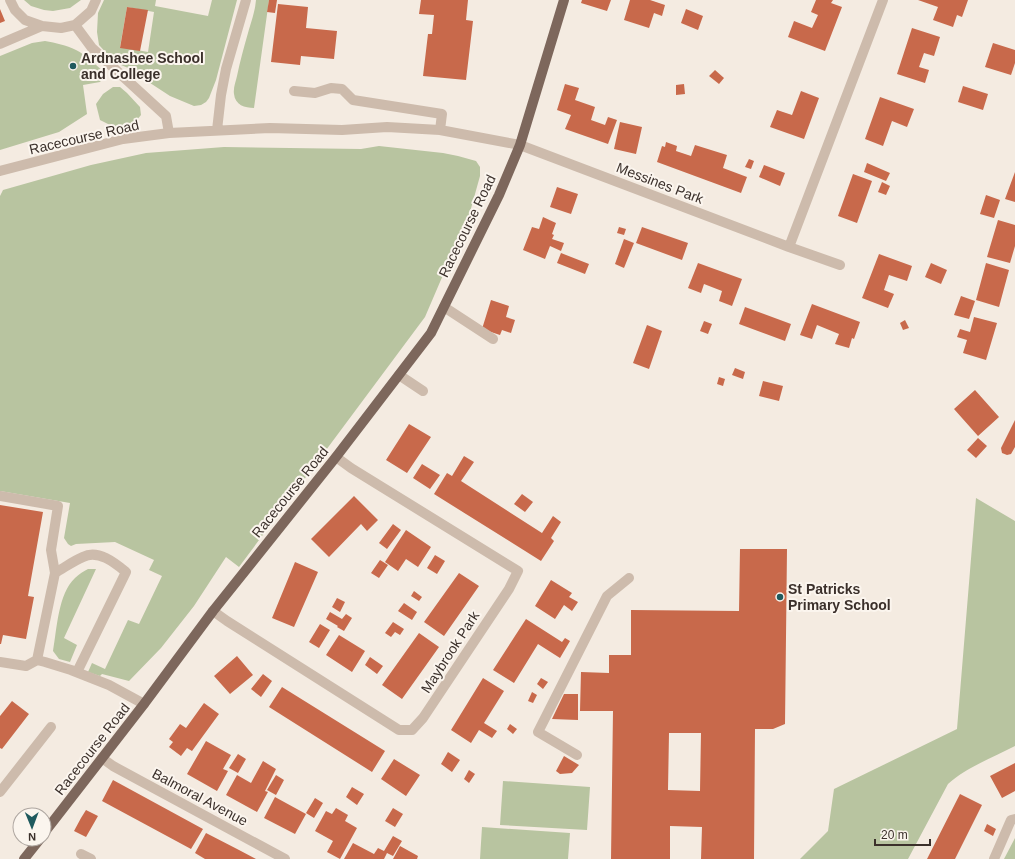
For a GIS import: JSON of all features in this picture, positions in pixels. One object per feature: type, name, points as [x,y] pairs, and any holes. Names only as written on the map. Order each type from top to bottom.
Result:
[{"type":"main road","name":"Racecourse Road","points":[[52,823],[144,704],[213,611],[336,457],[431,332],[499,195],[520,145],[564,0]]},
{"type":"main road","points":[[24,859],[34,847]]},
{"type":"street","points":[[10,0],[15,10],[25,20],[42,26],[61,28],[75,25],[91,11],[96,0]]},
{"type":"street","points":[[217,130],[221,95],[226,70],[246,0]]},
{"type":"street","points":[[790,247],[883,0]]},
{"type":"street","points":[[75,25],[92,48],[166,116],[169,133]]},
{"type":"street","points":[[0,44],[42,26]]},
{"type":"street","points":[[294,91],[315,93],[331,88],[342,89],[354,100],[442,114],[440,130]]},
{"type":"street","name":"Racecourse Road","points":[[0,171],[123,139],[169,133],[217,130],[270,128],[342,130],[387,127],[440,130],[520,145]]},
{"type":"street","name":"Messines Park","points":[[520,145],[840,265]]},
{"type":"street","points":[[444,307],[493,340]]},
{"type":"street","points":[[399,375],[423,391]]},
{"type":"street","name":"Maybrook Park","points":[[213,611],[399,730],[412,730],[423,718],[509,589],[518,571],[351,468],[336,457]]},
{"type":"street","points":[[0,496],[58,506],[51,550],[55,573],[36,660],[26,666],[0,662]]},
{"type":"street","points":[[55,573],[84,556],[94,555],[104,557],[116,563],[126,572],[77,672]]},
{"type":"street","points":[[577,755],[538,732],[606,596],[629,578]]},
{"type":"street","points":[[36,660],[77,672],[108,685],[144,704]]},
{"type":"street","points":[[0,792],[52,727]]},
{"type":"street","name":"Balmoral Avenue","points":[[102,758],[113,766],[285,859]]},
{"type":"street","points":[[994,859],[1011,820],[1015,819]]},
{"type":"street","points":[[81,854],[91,859]]},
{"type":"green space","points":[[24,0],[81,0],[70,8],[53,11],[31,6]]},
{"type":"green space","points":[[104,0],[156,0],[155,6],[208,16],[212,0],[237,0],[216,80],[206,102],[201,105],[194,106],[170,96],[133,70],[121,65],[120,58],[109,56],[99,45],[97,32],[98,13]],"holes":[[[127,7],[154,12],[148,52],[120,47]]]},
{"type":"green space","points":[[256,0],[269,0],[254,108],[238,103],[234,92]]},
{"type":"green space","points":[[45,41],[65,45],[80,52],[104,72],[104,77],[100,82],[83,85],[87,114],[59,132],[0,150],[0,56],[32,43]]},
{"type":"green space","points":[[113,87],[120,87],[140,107],[141,115],[135,122],[120,130],[100,120],[96,104],[103,94]]},
{"type":"green space","points":[[379,146],[458,156],[476,161],[480,167],[480,176],[470,212],[425,317],[239,567],[226,557],[194,606],[161,648],[129,681],[102,674],[100,676],[88,672],[92,663],[105,669],[128,620],[139,624],[162,576],[149,570],[154,560],[115,542],[76,544],[71,546],[68,544],[64,538],[70,503],[0,491],[0,196],[3,190],[91,165],[146,153],[224,147],[361,149]]},
{"type":"green space","points":[[976,498],[1015,521],[1015,746],[971,768],[948,784],[908,859],[800,859],[828,831],[834,789],[957,729]]},
{"type":"green space","points":[[88,569],[96,569],[64,638],[77,645],[70,662],[59,659],[53,651],[59,612],[69,585]]},
{"type":"green space","points":[[503,781],[590,787],[587,830],[500,825]]},
{"type":"green space","points":[[482,827],[570,833],[568,859],[480,859]]},
{"type":"green space","points":[[1015,838],[1015,859],[1004,859]]},
{"type":"building","points":[[269,0],[277,0],[275,13],[267,12]]},
{"type":"building","points":[[421,0],[468,0],[466,20],[473,21],[466,80],[423,76],[428,34],[432,34],[434,15],[419,14]]},
{"type":"building","points":[[582,0],[611,0],[607,11],[581,3]]},
{"type":"building","points":[[630,0],[650,0],[665,5],[662,16],[654,13],[649,28],[624,20]]},
{"type":"building","points":[[816,0],[833,0],[831,3],[842,7],[825,51],[788,37],[794,21],[812,28],[818,15],[811,12]]},
{"type":"building","points":[[918,0],[968,0],[962,17],[957,15],[953,27],[933,20],[938,7]]},
{"type":"building","points":[[278,4],[308,7],[306,28],[337,31],[334,59],[301,56],[300,65],[271,62]]},
{"type":"building","points":[[127,7],[148,10],[140,51],[120,48]]},
{"type":"building","points":[[0,9],[5,21],[0,23]]},
{"type":"building","points":[[686,9],[703,16],[698,30],[681,23]]},
{"type":"building","points":[[912,28],[940,37],[934,56],[924,53],[919,67],[929,70],[925,83],[897,74]]},
{"type":"building","points":[[993,43],[1015,50],[1015,63],[1011,75],[985,67]]},
{"type":"building","points":[[715,70],[724,78],[719,84],[709,76]]},
{"type":"building","points":[[565,84],[579,88],[575,100],[595,107],[591,120],[605,125],[608,117],[617,120],[608,144],[565,129],[571,115],[557,110]]},
{"type":"building","points":[[684,84],[685,94],[676,95],[676,85]]},
{"type":"building","points":[[963,86],[988,94],[983,110],[958,102]]},
{"type":"building","points":[[801,91],[819,98],[804,139],[770,127],[777,110],[792,115]]},
{"type":"building","points":[[880,97],[914,109],[907,127],[892,121],[883,146],[865,139]]},
{"type":"building","points":[[620,122],[642,127],[636,154],[614,149]]},
{"type":"building","points":[[666,142],[677,146],[676,151],[691,156],[695,145],[727,155],[723,168],[747,177],[741,193],[657,162],[662,146],[665,147]]},
{"type":"building","points":[[749,159],[754,161],[751,169],[745,167]]},
{"type":"building","points":[[867,163],[890,173],[886,181],[864,172]]},
{"type":"building","points":[[764,165],[785,173],[780,186],[759,177]]},
{"type":"building","points":[[1015,172],[1015,202],[1005,199]]},
{"type":"building","points":[[853,174],[872,181],[857,223],[838,216]]},
{"type":"building","points":[[882,182],[890,186],[886,195],[878,192]]},
{"type":"building","points":[[557,187],[578,194],[571,214],[550,207]]},
{"type":"building","points":[[986,195],[1000,200],[994,218],[980,214]]},
{"type":"building","points":[[543,217],[556,223],[552,234],[554,235],[552,239],[564,243],[561,251],[550,246],[545,259],[523,250],[532,227],[539,229]]},
{"type":"building","points":[[998,220],[1015,225],[1015,246],[1010,263],[987,257]]},
{"type":"building","points":[[619,227],[626,229],[624,235],[617,233]]},
{"type":"building","points":[[642,227],[688,243],[682,260],[636,243]]},
{"type":"building","points":[[624,239],[634,243],[624,268],[615,264]]},
{"type":"building","points":[[561,253],[589,264],[585,274],[557,263]]},
{"type":"building","points":[[879,254],[912,266],[907,281],[889,275],[884,290],[894,294],[888,308],[862,298]]},
{"type":"building","points":[[698,263],[742,279],[732,306],[719,301],[722,291],[704,284],[701,293],[688,288]]},
{"type":"building","points":[[931,263],[947,270],[941,284],[925,277]]},
{"type":"building","points":[[986,263],[1009,270],[999,307],[976,300]]},
{"type":"building","points":[[961,296],[975,301],[969,319],[954,315]]},
{"type":"building","points":[[491,300],[509,306],[506,317],[515,320],[511,333],[502,330],[500,335],[482,329]]},
{"type":"building","points":[[812,304],[860,322],[849,348],[835,344],[839,334],[817,325],[812,339],[800,335]]},
{"type":"building","points":[[745,307],[791,324],[785,341],[739,324]]},
{"type":"building","points":[[974,317],[997,323],[986,360],[963,353],[967,340],[957,337],[960,329],[970,332]]},
{"type":"building","points":[[905,320],[909,328],[903,330],[900,323]]},
{"type":"building","points":[[704,321],[712,324],[708,334],[700,331]]},
{"type":"building","points":[[647,325],[662,331],[649,369],[633,363]]},
{"type":"building","points":[[735,368],[745,372],[743,379],[732,375]]},
{"type":"building","points":[[719,377],[725,379],[723,386],[717,384]]},
{"type":"building","points":[[763,381],[783,386],[779,401],[759,396]]},
{"type":"building","points":[[975,390],[999,417],[978,436],[954,409]]},
{"type":"building","points":[[1015,420],[1015,447],[1011,454],[1007,455],[1002,453],[1001,448]]},
{"type":"building","points":[[409,424],[431,437],[407,473],[386,460]]},
{"type":"building","points":[[978,438],[987,446],[976,458],[967,450]]},
{"type":"building","points":[[464,456],[474,462],[461,481],[542,533],[553,516],[561,522],[551,538],[554,541],[541,561],[434,494],[447,473],[452,476]]},
{"type":"building","points":[[422,464],[440,475],[430,489],[413,478]]},
{"type":"building","points":[[522,494],[533,502],[525,512],[514,504]]},
{"type":"building","points":[[354,496],[378,520],[367,531],[361,524],[329,557],[311,539]]},
{"type":"building","points":[[0,505],[43,512],[28,596],[34,597],[26,639],[3,635],[1,644],[0,644]]},
{"type":"building","points":[[393,524],[401,530],[387,549],[379,543]]},
{"type":"building","points":[[406,530],[431,547],[418,567],[406,559],[398,571],[385,562]]},
{"type":"building","points":[[740,549],[787,549],[785,724],[773,729],[755,729],[754,859],[701,859],[702,827],[670,826],[670,859],[611,859],[613,711],[580,711],[581,672],[609,673],[609,655],[631,655],[631,610],[739,611]],"holes":[[[669,733],[701,733],[700,791],[668,790]]]},
{"type":"building","points":[[435,555],[445,561],[437,574],[427,568]]},
{"type":"building","points":[[380,560],[388,565],[379,578],[371,573]]},
{"type":"building","points":[[295,562],[318,572],[294,627],[272,618]]},
{"type":"building","points":[[459,573],[479,586],[444,636],[424,622]]},
{"type":"building","points":[[551,580],[572,593],[569,597],[578,602],[572,611],[564,605],[555,619],[535,606]]},
{"type":"building","points":[[414,591],[422,597],[419,601],[411,596]]},
{"type":"building","points":[[337,598],[345,602],[340,612],[332,607]]},
{"type":"building","points":[[404,603],[417,612],[412,620],[398,611]]},
{"type":"building","points":[[330,612],[342,619],[346,614],[352,618],[344,631],[326,619]]},
{"type":"building","points":[[526,619],[562,642],[565,638],[570,641],[560,658],[538,644],[514,683],[493,670]]},
{"type":"building","points":[[393,622],[404,629],[400,635],[395,632],[391,637],[385,633]]},
{"type":"building","points":[[320,624],[330,630],[319,648],[309,642]]},
{"type":"building","points":[[419,633],[439,647],[402,699],[382,685]]},
{"type":"building","points":[[339,635],[365,651],[352,672],[326,655]]},
{"type":"building","points":[[237,656],[253,675],[230,694],[214,676]]},
{"type":"building","points":[[370,657],[383,666],[377,674],[365,665]]},
{"type":"building","points":[[263,674],[272,681],[261,697],[251,689]]},
{"type":"building","points":[[483,678],[504,691],[484,723],[497,731],[492,738],[479,730],[471,743],[451,730]]},
{"type":"building","points":[[541,678],[548,682],[543,689],[537,684]]},
{"type":"building","points":[[282,687],[385,751],[372,772],[269,707]]},
{"type":"building","points":[[532,692],[537,695],[533,703],[528,701]]},
{"type":"building","points":[[564,694],[578,694],[578,720],[552,719]]},
{"type":"building","points":[[12,701],[29,714],[2,749],[0,748],[0,716]]},
{"type":"building","points":[[204,703],[219,714],[192,751],[187,748],[181,756],[169,747],[173,742],[169,739],[180,724],[186,728]]},
{"type":"building","points":[[510,724],[517,729],[513,734],[507,729]]},
{"type":"building","points":[[206,741],[231,755],[223,769],[228,771],[217,791],[187,774]]},
{"type":"building","points":[[448,752],[460,760],[452,772],[441,764]]},
{"type":"building","points":[[238,754],[246,759],[238,773],[229,768]]},
{"type":"building","points":[[564,756],[579,765],[572,773],[560,774],[556,771]]},
{"type":"building","points":[[394,759],[420,775],[406,796],[381,779]]},
{"type":"building","points":[[263,761],[276,769],[265,791],[268,792],[257,812],[226,795],[237,775],[251,783]]},
{"type":"building","points":[[1015,763],[1015,791],[1002,798],[990,776]]},
{"type":"building","points":[[469,770],[475,774],[469,783],[464,779]]},
{"type":"building","points":[[276,775],[284,780],[276,795],[267,790]]},
{"type":"building","points":[[113,780],[203,829],[191,849],[102,801]]},
{"type":"building","points":[[352,787],[364,794],[357,805],[346,797]]},
{"type":"building","points":[[960,794],[982,805],[955,859],[927,859]]},
{"type":"building","points":[[275,797],[306,814],[295,834],[264,818]]},
{"type":"building","points":[[315,798],[323,803],[314,818],[306,813]]},
{"type":"building","points":[[336,808],[348,815],[345,821],[357,828],[340,859],[327,852],[333,841],[315,831],[326,811],[332,814]]},
{"type":"building","points":[[393,808],[403,814],[395,827],[385,821]]},
{"type":"building","points":[[86,810],[98,816],[86,837],[74,831]]},
{"type":"building","points":[[987,824],[996,829],[993,836],[984,831]]},
{"type":"building","points":[[206,833],[256,859],[205,859],[195,853]]},
{"type":"building","points":[[393,836],[402,841],[393,856],[387,853],[384,859],[344,859],[353,843],[374,854],[378,848],[384,851]]},
{"type":"building","points":[[400,846],[418,856],[417,859],[393,859]]},
{"type":"place","name":"Ardnashee School and College","points":[[73,66]]},
{"type":"place","name":"St Patricks Primary School","points":[[780,597]]}]
